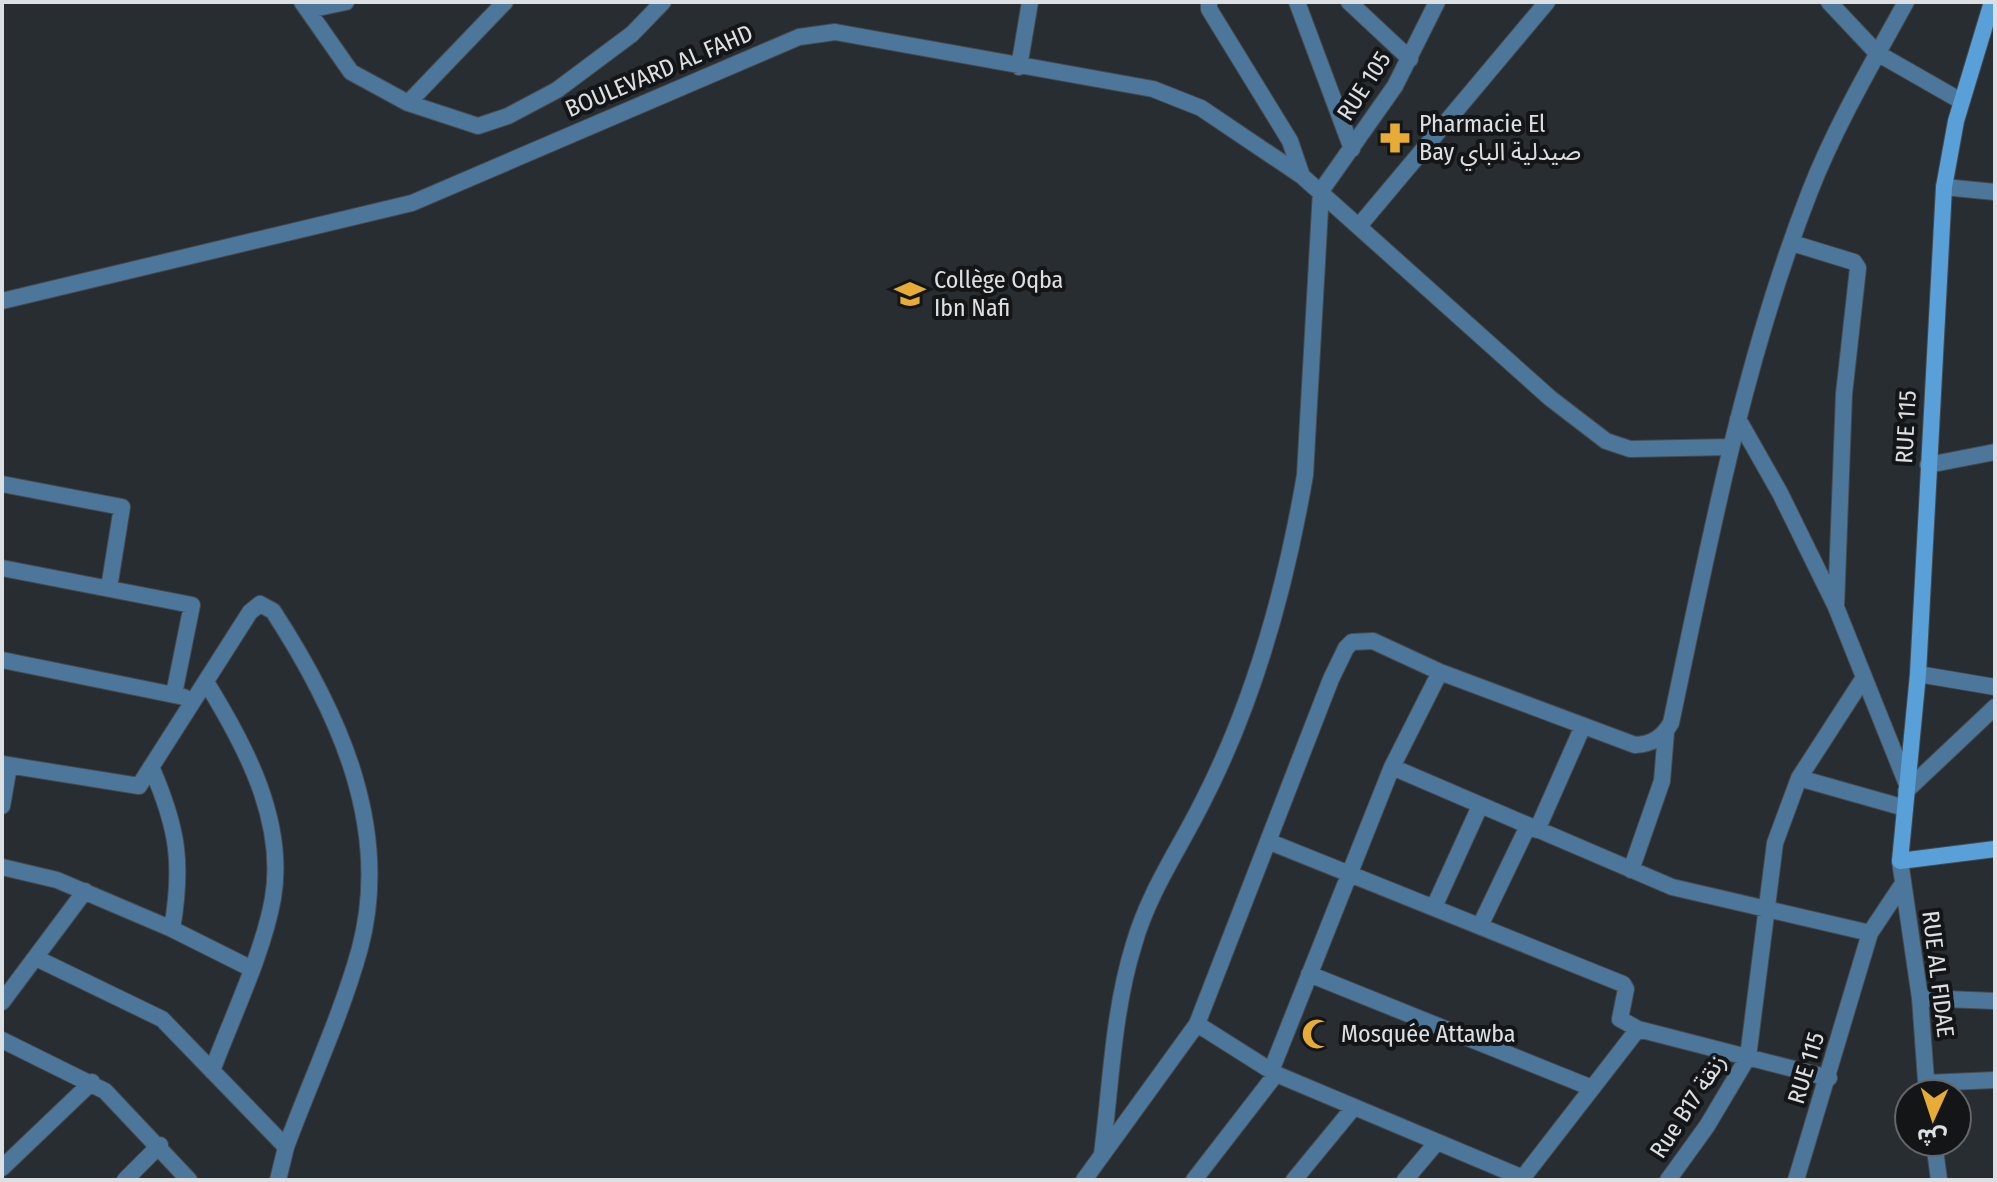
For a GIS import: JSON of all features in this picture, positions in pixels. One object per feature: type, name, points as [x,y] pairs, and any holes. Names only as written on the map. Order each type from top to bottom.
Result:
[{"type":"street","points":[[346,2],[305,6],[351,72],[408,103],[469,124],[490,124],[557,90],[593,65],[663,2]]},
{"type":"street","points":[[408,103],[505,2]]},
{"type":"street","points":[[1019,67],[1030,2]]},
{"type":"street","points":[[1209,2],[1209,9],[1290,141],[1302,176]]},
{"type":"street","points":[[1297,2],[1352,149]]},
{"type":"street","points":[[1349,2],[1410,59]]},
{"type":"street","name":"RUE 105","points":[[1321,191],[1410,59],[1437,2]]},
{"type":"street","points":[[1359,226],[1547,2]]},
{"type":"street","points":[[1829,2],[1877,53],[1961,101]]},
{"type":"street","points":[[1084,1180],[1197,1024],[1346,648],[1352,642],[1373,641],[1440,672],[1635,745],[1657,740],[1666,732],[1671,723],[1738,419],[1792,243],[1825,156],[1906,2]]},
{"type":"street","name":"RUE 115","points":[[1900,861],[1918,674],[1944,187],[1961,101],[1992,2]]},
{"type":"street","name":"BOULEVARD AL FAHD","points":[[2,301],[412,203],[809,34],[835,32],[1172,94],[1201,108],[1321,191],[1538,387],[1606,441],[1630,449],[1731,447]]},
{"type":"street","points":[[1944,187],[1995,192]]},
{"type":"street","points":[[1102,1154],[1119,1012],[1134,944],[1165,866],[1202,804],[1261,660],[1298,512],[1310,403],[1321,191]]},
{"type":"street","points":[[1792,243],[1854,262],[1858,268],[1844,394],[1836,607]]},
{"type":"street","points":[[1738,419],[1780,493],[1836,607],[1906,794]]},
{"type":"street","points":[[1928,465],[1995,452]]},
{"type":"street","points":[[2,484],[122,507],[109,588]]},
{"type":"street","points":[[2,568],[192,605],[174,694]]},
{"type":"street","points":[[2,806],[6,765],[136,786],[152,769],[254,607],[260,604],[270,608],[327,706],[365,814],[370,849],[369,888],[360,946],[286,1147],[278,1180]]},
{"type":"street","points":[[2,660],[193,700]]},
{"type":"street","points":[[1194,1180],[1274,1072],[1309,974],[1392,767],[1440,672]]},
{"type":"street","points":[[1918,674],[1995,687]]},
{"type":"street","points":[[1748,1057],[1775,843],[1799,778],[1863,679]]},
{"type":"street","points":[[206,682],[246,752],[268,817],[273,845],[273,898],[212,1071]]},
{"type":"street","points":[[1906,794],[1995,707]]},
{"type":"street","points":[[1480,926],[1583,726]]},
{"type":"street","points":[[1631,870],[1662,781],[1666,732]]},
{"type":"street","points":[[1392,767],[1672,887],[1870,933]]},
{"type":"street","points":[[152,769],[169,809],[180,856],[172,929]]},
{"type":"street","points":[[1799,778],[1906,794]]},
{"type":"street","points":[[1434,907],[1480,806]]},
{"type":"street","points":[[1270,842],[1623,984],[1626,989],[1620,1019],[1638,1029],[1829,1078]]},
{"type":"street","points":[[1900,861],[1995,849]]},
{"type":"street","name":"RUE AL FIDAE","points":[[1900,861],[1920,998],[1925,1078]]},
{"type":"street","points":[[2,867],[57,880],[85,891],[250,968]]},
{"type":"street","name":"RUE 115","points":[[1796,1180],[1870,933],[1902,885]]},
{"type":"street","points":[[2,1002],[85,891]]},
{"type":"street","points":[[36,958],[154,1014],[286,1147]]},
{"type":"street","points":[[1309,974],[1592,1088]]},
{"type":"street","points":[[1920,998],[1995,1001]]},
{"type":"street","points":[[1197,1024],[1274,1072],[1522,1179],[1638,1029]]},
{"type":"street","points":[[2,1040],[92,1082],[117,1101],[189,1180]]},
{"type":"street","name":"Rue B17 زنقة","points":[[1668,1180],[1707,1126],[1748,1057]]},
{"type":"street","points":[[1973,1083],[1995,1080]]},
{"type":"street","points":[[2,1168],[92,1082]]},
{"type":"street","points":[[1294,1180],[1354,1107]]},
{"type":"street","points":[[1405,1180],[1437,1142]]},
{"type":"street","points":[[125,1180],[160,1145]]},
{"type":"street","points":[[1936,1158],[1939,1180]]},
{"type":"place","name":"Pharmacie El Bay صيدلية الباي","points":[[1395,138]]},
{"type":"place","name":"Collège Oqba Ibn Nafi","points":[[910,294]]},
{"type":"place","name":"Mosquée Attawba","points":[[1317,1034]]}]
